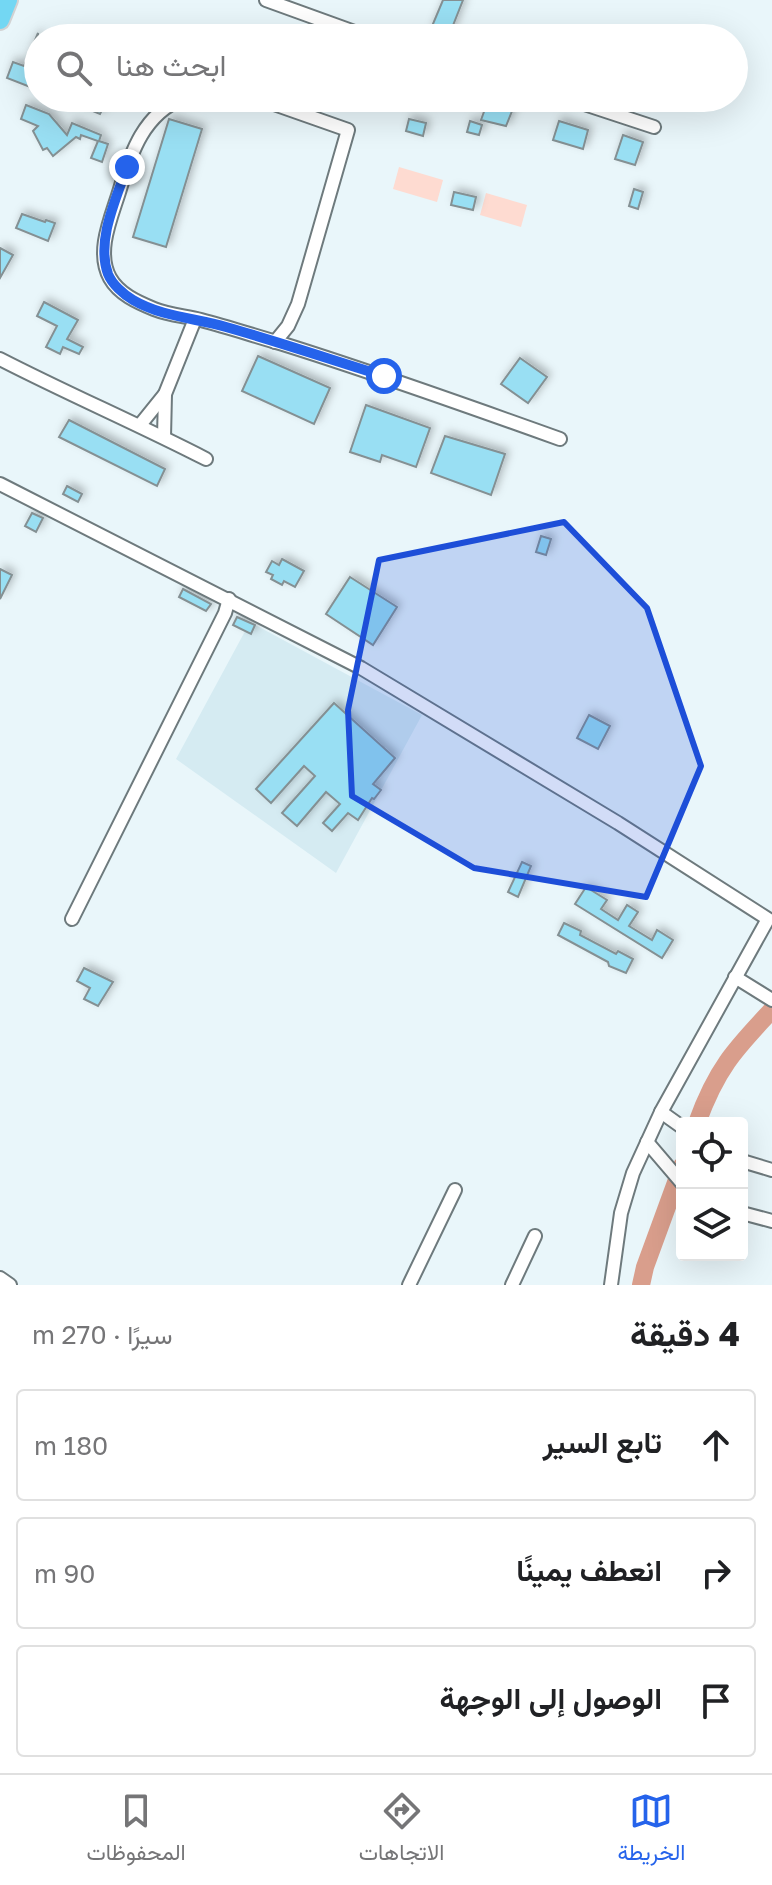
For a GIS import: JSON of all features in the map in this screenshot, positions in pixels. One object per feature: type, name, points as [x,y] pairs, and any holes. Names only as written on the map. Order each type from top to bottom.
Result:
[{"type":"highway","points":[[0,20],[8,0]]},
{"type":"street","points":[[266,0],[332,24]]},
{"type":"street","points":[[157,112],[138,141],[106,237],[104,257],[109,276],[120,290],[133,300],[181,318],[195,319],[384,376],[560,439]]},
{"type":"street","points":[[275,342],[288,326],[298,304],[348,130],[297,112]]},
{"type":"street","points":[[608,112],[654,127]]},
{"type":"street","points":[[140,425],[165,394],[195,319]]},
{"type":"street","points":[[0,359],[60,391],[140,425],[206,459]]},
{"type":"street","points":[[164,437],[165,394]]},
{"type":"street","points":[[0,484],[361,668],[771,917],[661,1112],[633,1173],[621,1213],[611,1285]]},
{"type":"street","points":[[72,919],[225,613],[229,599]]},
{"type":"street","points":[[735,977],[769,998]]},
{"type":"street","points":[[661,1112],[676,1122]]},
{"type":"street","points":[[647,1142],[676,1176]]},
{"type":"street","points":[[748,1163],[772,1170]]},
{"type":"street","points":[[409,1285],[455,1190]]},
{"type":"street","points":[[748,1215],[772,1221]]},
{"type":"street","points":[[512,1285],[535,1236]]},
{"type":"street","points":[[0,1278],[10,1285]]},
{"type":"highlighted area","points":[[564,522],[647,608],[701,766],[646,897],[474,868],[352,796],[348,710],[379,560]]},
{"type":"shaded area","points":[[399,167],[443,180],[437,202],[393,189]]},
{"type":"shaded area","points":[[486,193],[527,205],[521,227],[480,215]]},
{"type":"shaded area","points":[[250,622],[422,715],[336,873],[176,759]]},
{"type":"building","points":[[443,0],[463,0],[454,24],[433,24]]},
{"type":"building","points":[[13,62],[24,66],[24,85],[7,78]]},
{"type":"building","points":[[24,111],[44,112],[67,135],[72,123],[101,135],[99,141],[108,144],[102,162],[91,158],[98,141],[81,135],[80,139],[76,137],[53,156],[47,148],[43,150],[33,131],[38,126],[21,119]]},
{"type":"building","points":[[484,112],[512,112],[506,126],[481,120]]},
{"type":"building","points":[[169,119],[202,129],[166,247],[133,237]]},
{"type":"building","points":[[409,119],[426,123],[423,136],[406,131]]},
{"type":"building","points":[[470,121],[482,125],[479,135],[467,132]]},
{"type":"building","points":[[559,121],[588,130],[583,149],[553,140]]},
{"type":"building","points":[[623,135],[643,142],[635,165],[615,159]]},
{"type":"building","points":[[634,189],[643,192],[638,209],[629,206]]},
{"type":"building","points":[[454,192],[476,197],[473,210],[451,205]]},
{"type":"building","points":[[22,214],[55,223],[48,241],[16,228]]},
{"type":"building","points":[[0,248],[13,255],[0,278]]},
{"type":"building","points":[[44,302],[78,320],[67,339],[83,347],[79,354],[63,347],[60,354],[46,347],[57,326],[37,316]]},
{"type":"building","points":[[258,356],[330,388],[314,424],[242,391]]},
{"type":"building","points":[[520,358],[547,377],[528,403],[501,384]]},
{"type":"building","points":[[366,405],[430,428],[416,467],[382,455],[380,462],[350,452]]},
{"type":"building","points":[[69,420],[165,469],[157,486],[59,437]]},
{"type":"building","points":[[445,436],[505,454],[491,495],[431,473]]},
{"type":"building","points":[[67,486],[82,494],[78,502],[63,494]]},
{"type":"building","points":[[32,513],[43,518],[36,532],[25,526]]},
{"type":"building","points":[[541,536],[551,539],[546,555],[536,552]]},
{"type":"building","points":[[282,559],[304,571],[295,587],[284,581],[282,585],[266,572],[272,561],[279,565]]},
{"type":"building","points":[[0,569],[12,575],[0,599]]},
{"type":"building","points":[[350,577],[397,607],[373,645],[326,614]]},
{"type":"building","points":[[183,589],[211,604],[206,611],[179,597]]},
{"type":"building","points":[[237,617],[255,625],[251,634],[233,625]]},
{"type":"building","points":[[334,703],[395,758],[373,784],[381,790],[358,820],[348,813],[332,831],[323,823],[340,804],[326,792],[297,826],[282,813],[315,776],[304,766],[271,803],[256,789]]},
{"type":"building","points":[[589,715],[610,726],[598,749],[577,738]]},
{"type":"building","points":[[522,862],[531,866],[518,897],[508,892]]},
{"type":"building","points":[[586,887],[607,900],[601,909],[618,920],[627,905],[638,912],[629,926],[652,940],[657,930],[673,940],[662,958],[575,904]]},
{"type":"building","points":[[564,923],[616,954],[618,951],[633,959],[626,973],[558,935]]},
{"type":"building","points":[[84,968],[113,982],[98,1006],[84,999],[90,988],[77,981]]},
{"type":"waterway","points":[[699,1117],[727,1062],[772,1010]]},
{"type":"waterway","points":[[641,1285],[676,1182]]},
{"type":"route","points":[[127,167],[106,237],[104,257],[109,276],[120,290],[155,310],[229,328],[384,376]]}]
